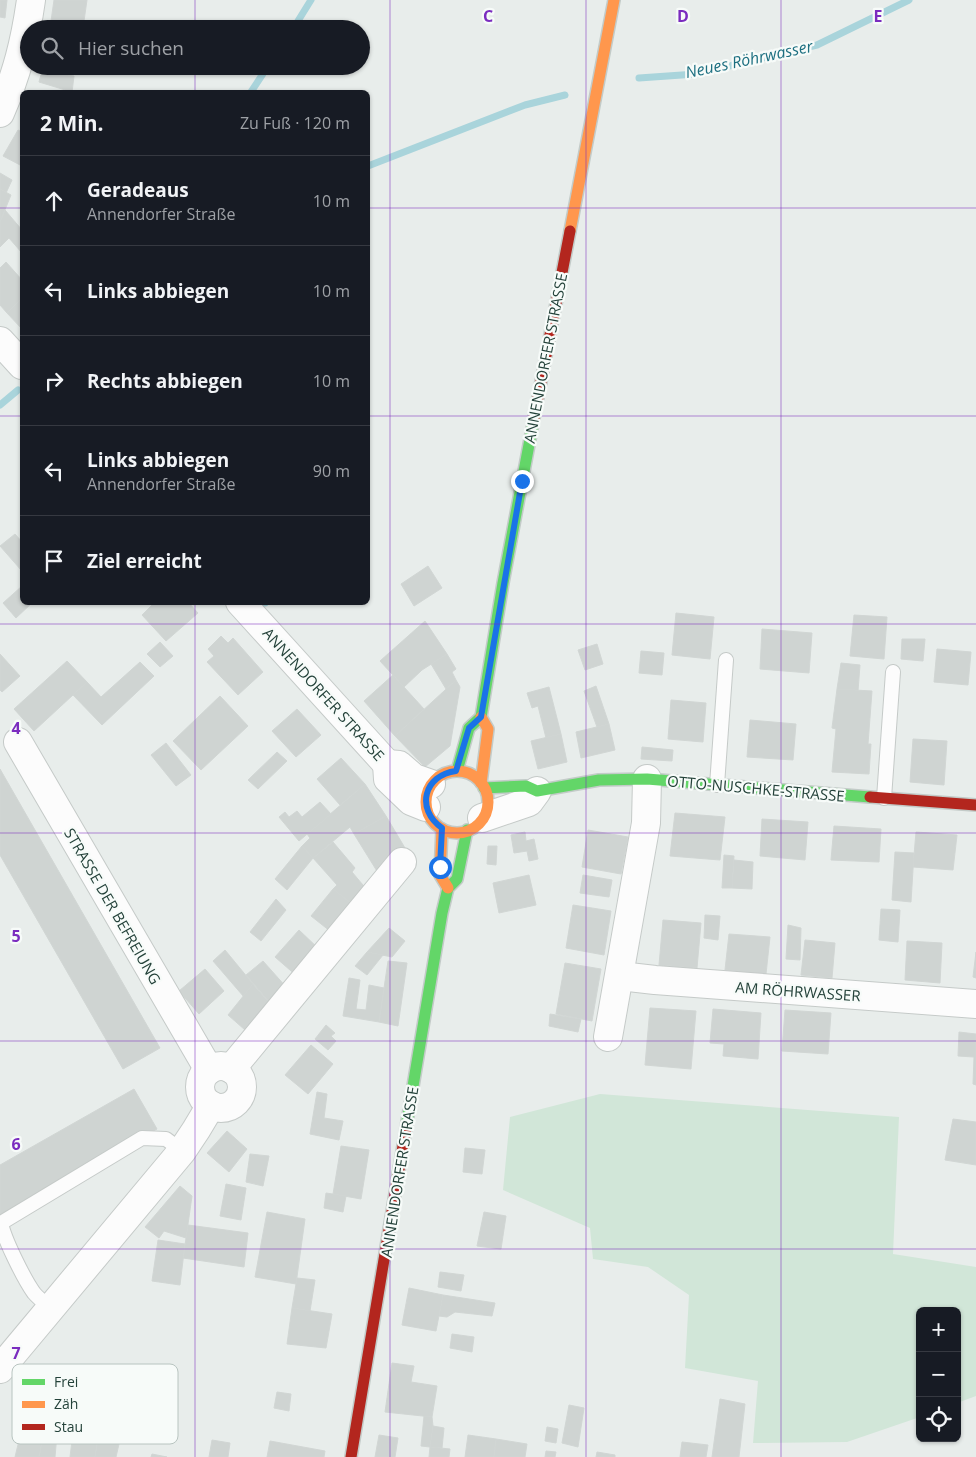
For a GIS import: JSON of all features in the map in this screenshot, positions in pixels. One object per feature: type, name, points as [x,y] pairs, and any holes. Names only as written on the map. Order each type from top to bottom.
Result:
[{"type":"main road","name":"ANNENDORFER STRASSE","points":[[456,771],[469,728],[481,717],[508,555],[614,0]]},
{"type":"main road","name":"ANNENDORFER STRASSE","points":[[481,717],[488,729],[482,786]]},
{"type":"main road","points":[[433,807],[454,832],[475,824],[485,813],[487,800],[482,786],[470,774],[456,771],[442,775],[433,807],[440,875],[448,888]]},
{"type":"main road","name":"OTTO-NUSCHKE-STRASSE","points":[[482,786],[526,786],[537,791],[599,780],[647,779],[976,805]]},
{"type":"main road","name":"ANNENDORFER STRASSE","points":[[351,1457],[442,912],[448,888],[457,879],[475,824]]},
{"type":"street","points":[[28,20],[31,0]]},
{"type":"street","points":[[0,113],[20,59]]},
{"type":"street","points":[[0,341],[20,363]]},
{"type":"street","name":"ANNENDORFER STRASSE","points":[[243,605],[387,764],[399,766],[414,778],[433,807]]},
{"type":"street","name":"STRASSE DER BEFREIUNG","points":[[18,742],[220,1069]]},
{"type":"street","points":[[608,1037],[646,823],[647,779]]},
{"type":"street","name":"OTTO-NUSCHKE-STRASSE","points":[[475,824],[529,802],[537,791]]},
{"type":"street","points":[[220,1069],[236,1073],[241,1084],[239,1097],[235,1102],[223,1107],[211,1105],[205,1100],[200,1088],[204,1074],[220,1069],[402,862]]},
{"type":"street","name":"AM RÖHRWASSER","points":[[620,976],[976,1004]]},
{"type":"street","points":[[0,1369],[182,1151],[211,1105]]},
{"type":"lane","points":[[717,785],[726,660]]},
{"type":"lane","points":[[884,798],[893,672]]},
{"type":"lane","points":[[51,1308],[35,1294],[3,1234],[1,1223],[142,1138],[166,1139],[182,1151]]},
{"type":"green space","points":[[600,1094],[899,1117],[893,1254],[976,1267],[976,1396],[961,1402],[961,1307],[916,1307],[916,1418],[847,1442],[753,1443],[758,1381],[685,1368],[689,1295],[648,1267],[593,1259],[590,1228],[503,1190],[510,1117]]},
{"type":"building","points":[[0,0],[7,0],[5,18],[0,17]]},
{"type":"building","points":[[54,0],[87,0],[84,20],[51,20]]},
{"type":"building","points":[[41,75],[74,76],[72,90],[65,90],[39,82]]},
{"type":"building","points":[[18,130],[20,131],[20,165],[3,156]]},
{"type":"building","points":[[0,173],[12,180],[6,193],[0,189]]},
{"type":"building","points":[[0,189],[11,195],[0,222]]},
{"type":"building","points":[[5,210],[20,228],[20,251],[9,238],[0,247],[0,222]]},
{"type":"building","points":[[6,262],[20,278],[20,300],[7,313],[0,305],[0,268]]},
{"type":"building","points":[[20,300],[20,327],[7,313]]},
{"type":"building","points":[[15,534],[20,540],[20,569],[0,546]]},
{"type":"building","points":[[428,566],[442,588],[414,606],[401,584]]},
{"type":"building","points":[[20,588],[20,605],[30,605],[16,618],[3,603]]},
{"type":"building","points":[[152,605],[191,605],[198,613],[166,641],[142,615]]},
{"type":"building","points":[[676,613],[714,617],[710,659],[672,655]]},
{"type":"building","points":[[854,615],[887,617],[884,659],[850,656]]},
{"type":"building","points":[[425,621],[447,654],[422,670],[404,687],[380,661]]},
{"type":"building","points":[[762,629],[812,633],[809,673],[760,669]]},
{"type":"building","points":[[221,636],[228,643],[233,638],[263,672],[238,695],[207,662],[214,656],[208,649]]},
{"type":"building","points":[[902,639],[925,639],[923,661],[901,659]]},
{"type":"building","points":[[160,642],[173,656],[160,667],[147,654]]},
{"type":"building","points":[[597,644],[603,664],[585,670],[578,650]]},
{"type":"building","points":[[937,649],[971,652],[968,685],[934,682]]},
{"type":"building","points":[[641,651],[664,653],[662,675],[639,673]]},
{"type":"building","points":[[0,654],[20,676],[2,692],[0,690]]},
{"type":"building","points":[[447,654],[456,669],[452,672],[456,680],[446,689],[431,664]]},
{"type":"building","points":[[67,661],[87,682],[34,731],[14,709]]},
{"type":"building","points":[[140,662],[154,676],[102,725],[73,695],[87,682],[101,697]]},
{"type":"building","points":[[841,663],[860,665],[858,691],[837,689]]},
{"type":"building","points":[[393,675],[424,709],[395,736],[364,701]]},
{"type":"building","points":[[456,680],[460,687],[450,746],[425,767],[395,736]]},
{"type":"building","points":[[596,686],[609,724],[597,727],[584,691]]},
{"type":"building","points":[[549,687],[561,734],[546,738],[538,706],[532,708],[527,693]]},
{"type":"building","points":[[837,689],[872,691],[868,744],[871,744],[869,774],[832,772],[836,729],[832,728]]},
{"type":"building","points":[[220,696],[248,726],[201,770],[173,741]]},
{"type":"building","points":[[671,700],[706,703],[703,742],[668,739]]},
{"type":"building","points":[[297,709],[321,735],[296,757],[272,731]]},
{"type":"building","points":[[750,720],[796,724],[793,760],[747,757]]},
{"type":"building","points":[[609,724],[615,750],[581,758],[576,732]]},
{"type":"building","points":[[561,734],[567,762],[538,769],[531,741]]},
{"type":"building","points":[[913,739],[947,741],[944,785],[910,782]]},
{"type":"building","points":[[166,743],[191,775],[176,786],[151,755]]},
{"type":"building","points":[[642,747],[673,750],[672,761],[641,759]]},
{"type":"building","points":[[277,752],[287,761],[258,789],[248,780]]},
{"type":"building","points":[[341,758],[365,784],[340,805],[317,779]]},
{"type":"building","points":[[0,769],[160,1048],[123,1069],[0,855]]},
{"type":"building","points":[[365,784],[386,816],[354,834],[350,827],[313,858],[302,846],[310,838],[307,834]]},
{"type":"building","points":[[320,802],[331,814],[299,841],[279,817],[285,812],[289,817],[297,811],[302,817]]},
{"type":"building","points":[[675,813],[725,817],[720,860],[670,856]]},
{"type":"building","points":[[386,816],[405,848],[391,869],[380,876],[354,834]]},
{"type":"building","points":[[762,819],[808,822],[805,860],[760,856]]},
{"type":"building","points":[[834,826],[881,829],[879,862],[831,860]]},
{"type":"building","points":[[588,830],[628,837],[621,874],[582,867]]},
{"type":"building","points":[[525,832],[526,841],[534,839],[538,859],[529,861],[527,851],[514,853],[511,835]]},
{"type":"building","points":[[916,832],[957,835],[953,870],[913,867]]},
{"type":"building","points":[[333,842],[355,868],[352,872],[368,891],[356,907],[333,889],[337,885],[313,858]]},
{"type":"building","points":[[302,846],[313,858],[287,890],[275,879]]},
{"type":"building","points":[[488,846],[497,846],[496,865],[487,864]]},
{"type":"building","points":[[895,852],[914,853],[911,902],[892,900]]},
{"type":"building","points":[[724,855],[734,856],[732,888],[722,888]]},
{"type":"building","points":[[734,860],[753,862],[752,889],[732,888]]},
{"type":"building","points":[[529,875],[536,905],[499,913],[493,883]]},
{"type":"building","points":[[583,875],[612,880],[609,897],[580,893]]},
{"type":"building","points":[[333,889],[356,907],[335,935],[311,916]]},
{"type":"building","points":[[276,899],[286,910],[261,941],[250,932]]},
{"type":"building","points":[[573,905],[611,911],[604,955],[566,948]]},
{"type":"building","points":[[881,909],[900,910],[898,942],[879,940]]},
{"type":"building","points":[[705,915],[720,916],[718,940],[704,938]]},
{"type":"building","points":[[663,920],[701,923],[697,968],[659,965]]},
{"type":"building","points":[[788,925],[801,928],[800,960],[786,959]]},
{"type":"building","points":[[389,928],[405,941],[392,957],[367,952]]},
{"type":"building","points":[[299,930],[320,950],[298,977],[275,957]]},
{"type":"building","points":[[729,934],[770,937],[766,974],[725,970]]},
{"type":"building","points":[[805,940],[835,943],[832,978],[801,975]]},
{"type":"building","points":[[907,941],[942,943],[940,983],[905,980]]},
{"type":"building","points":[[225,950],[253,984],[244,997],[213,961]]},
{"type":"building","points":[[367,952],[383,955],[367,975],[355,966]]},
{"type":"building","points":[[976,952],[976,978],[973,977]]},
{"type":"building","points":[[263,961],[287,988],[270,1003],[246,975]]},
{"type":"building","points":[[388,961],[407,963],[398,1026],[379,1022]]},
{"type":"building","points":[[565,963],[601,969],[592,1021],[556,1014]]},
{"type":"building","points":[[205,969],[224,991],[199,1014],[179,991]]},
{"type":"building","points":[[349,978],[360,980],[356,1009],[366,1010],[369,985],[384,988],[379,1022],[343,1016]]},
{"type":"building","points":[[253,984],[275,1009],[253,1037],[228,1015]]},
{"type":"building","points":[[650,1008],[696,1011],[691,1069],[645,1065]]},
{"type":"building","points":[[713,1009],[761,1013],[758,1059],[723,1056],[724,1044],[710,1043]]},
{"type":"building","points":[[785,1010],[831,1013],[828,1054],[782,1051]]},
{"type":"building","points":[[550,1014],[581,1019],[578,1032],[549,1026]]},
{"type":"building","points":[[326,1025],[335,1033],[331,1036],[336,1041],[328,1050],[315,1039]]},
{"type":"building","points":[[959,1032],[976,1034],[976,1085],[973,1084],[974,1057],[958,1056]]},
{"type":"building","points":[[311,1045],[333,1064],[308,1094],[285,1075]]},
{"type":"building","points":[[134,1089],[157,1129],[0,1218],[0,1165]]},
{"type":"building","points":[[317,1092],[327,1094],[324,1118],[343,1121],[339,1140],[310,1134]]},
{"type":"building","points":[[953,1119],[976,1122],[976,1165],[945,1160]]},
{"type":"building","points":[[227,1131],[247,1149],[229,1172],[207,1153]]},
{"type":"building","points":[[341,1146],[369,1150],[361,1199],[333,1194]]},
{"type":"building","points":[[465,1148],[485,1150],[482,1174],[463,1172]]},
{"type":"building","points":[[250,1154],[269,1156],[263,1186],[246,1182]]},
{"type":"building","points":[[226,1184],[246,1188],[241,1220],[220,1216]]},
{"type":"building","points":[[180,1186],[192,1196],[186,1238],[164,1231],[159,1238],[145,1227]]},
{"type":"building","points":[[326,1193],[346,1196],[343,1212],[324,1208]]},
{"type":"building","points":[[267,1212],[305,1219],[296,1284],[255,1277]]},
{"type":"building","points":[[484,1212],[506,1216],[501,1249],[477,1246]]},
{"type":"building","points":[[188,1225],[248,1233],[244,1267],[183,1258]]},
{"type":"building","points":[[158,1240],[185,1244],[180,1285],[152,1281]]},
{"type":"building","points":[[440,1272],[464,1275],[461,1291],[438,1287]]},
{"type":"building","points":[[297,1278],[315,1280],[310,1311],[292,1308]]},
{"type":"building","points":[[409,1288],[443,1295],[436,1331],[402,1325]]},
{"type":"building","points":[[443,1295],[495,1303],[492,1316],[455,1312],[447,1317],[439,1316]]},
{"type":"building","points":[[292,1308],[332,1314],[326,1348],[287,1344]]},
{"type":"building","points":[[452,1334],[474,1337],[472,1352],[450,1348]]},
{"type":"building","points":[[392,1363],[414,1366],[411,1382],[437,1386],[432,1417],[385,1412]]},
{"type":"building","points":[[277,1392],[291,1394],[289,1411],[274,1408]]},
{"type":"building","points":[[720,1399],[745,1404],[739,1457],[712,1457]]},
{"type":"building","points":[[569,1405],[584,1408],[578,1447],[562,1443]]},
{"type":"building","points":[[424,1416],[432,1417],[433,1426],[430,1447],[421,1446]]},
{"type":"building","points":[[433,1426],[444,1428],[442,1448],[430,1447]]},
{"type":"building","points":[[547,1427],[558,1429],[556,1443],[545,1441]]},
{"type":"building","points":[[379,1435],[398,1438],[395,1457],[375,1457]]},
{"type":"building","points":[[468,1435],[496,1439],[494,1457],[465,1457]]},
{"type":"building","points":[[496,1439],[527,1444],[525,1457],[494,1457]]},
{"type":"building","points":[[212,1440],[230,1443],[228,1457],[209,1457]]},
{"type":"building","points":[[270,1441],[325,1451],[324,1457],[267,1457]]},
{"type":"building","points":[[682,1442],[708,1445],[706,1457],[680,1457]]},
{"type":"building","points":[[18,1444],[42,1444],[39,1457],[15,1457]]},
{"type":"building","points":[[42,1444],[56,1444],[55,1457],[39,1457]]},
{"type":"building","points":[[72,1444],[97,1444],[95,1457],[70,1457]]},
{"type":"building","points":[[97,1444],[119,1444],[116,1457],[95,1457]]},
{"type":"building","points":[[430,1447],[450,1449],[449,1457],[429,1457]]},
{"type":"building","points":[[546,1451],[556,1452],[555,1457],[545,1457]]},
{"type":"building","points":[[597,1452],[615,1455],[615,1457],[596,1457]]},
{"type":"building","points":[[152,1454],[167,1457],[151,1457]]},
{"type":"waterway","points":[[299,20],[311,0]]},
{"type":"waterway","name":"Neues Röhrwasser","points":[[639,78],[696,74],[817,45],[909,0]]},
{"type":"waterway","points":[[252,90],[262,75]]},
{"type":"waterway","name":"Neues Röhrwasser","points":[[370,165],[525,105],[565,95]]},
{"type":"waterway","points":[[0,405],[18,390]]},
{"type":"traffic: fast","points":[[457,771],[469,728],[481,717],[503,583],[534,418]]},
{"type":"traffic: fast","points":[[484,788],[526,786],[537,791],[599,780],[647,779],[870,797]]},
{"type":"traffic: fast","points":[[406,1128],[442,913],[448,888],[457,879],[467,830]]},
{"type":"traffic: slow","points":[[570,231],[614,0]]},
{"type":"traffic: slow","points":[[481,717],[488,729],[481,783]]},
{"type":"traffic: slow","points":[[457,771],[469,774],[479,780],[485,790],[488,802],[485,814],[479,824],[469,830],[457,833],[445,830],[435,824],[429,814],[426,802],[429,790],[435,780],[445,774],[457,771]]},
{"type":"traffic: slow","points":[[442,829],[440,875],[448,888]]},
{"type":"traffic: jam","points":[[534,418],[570,231]]},
{"type":"traffic: jam","points":[[870,797],[976,805]]},
{"type":"traffic: jam","points":[[351,1457],[406,1128]]},
{"type":"route","points":[[440,867],[442,828],[436,824],[428,813],[426,799],[431,784],[436,779],[449,772],[456,771],[469,728],[481,717],[522,481]]}]
